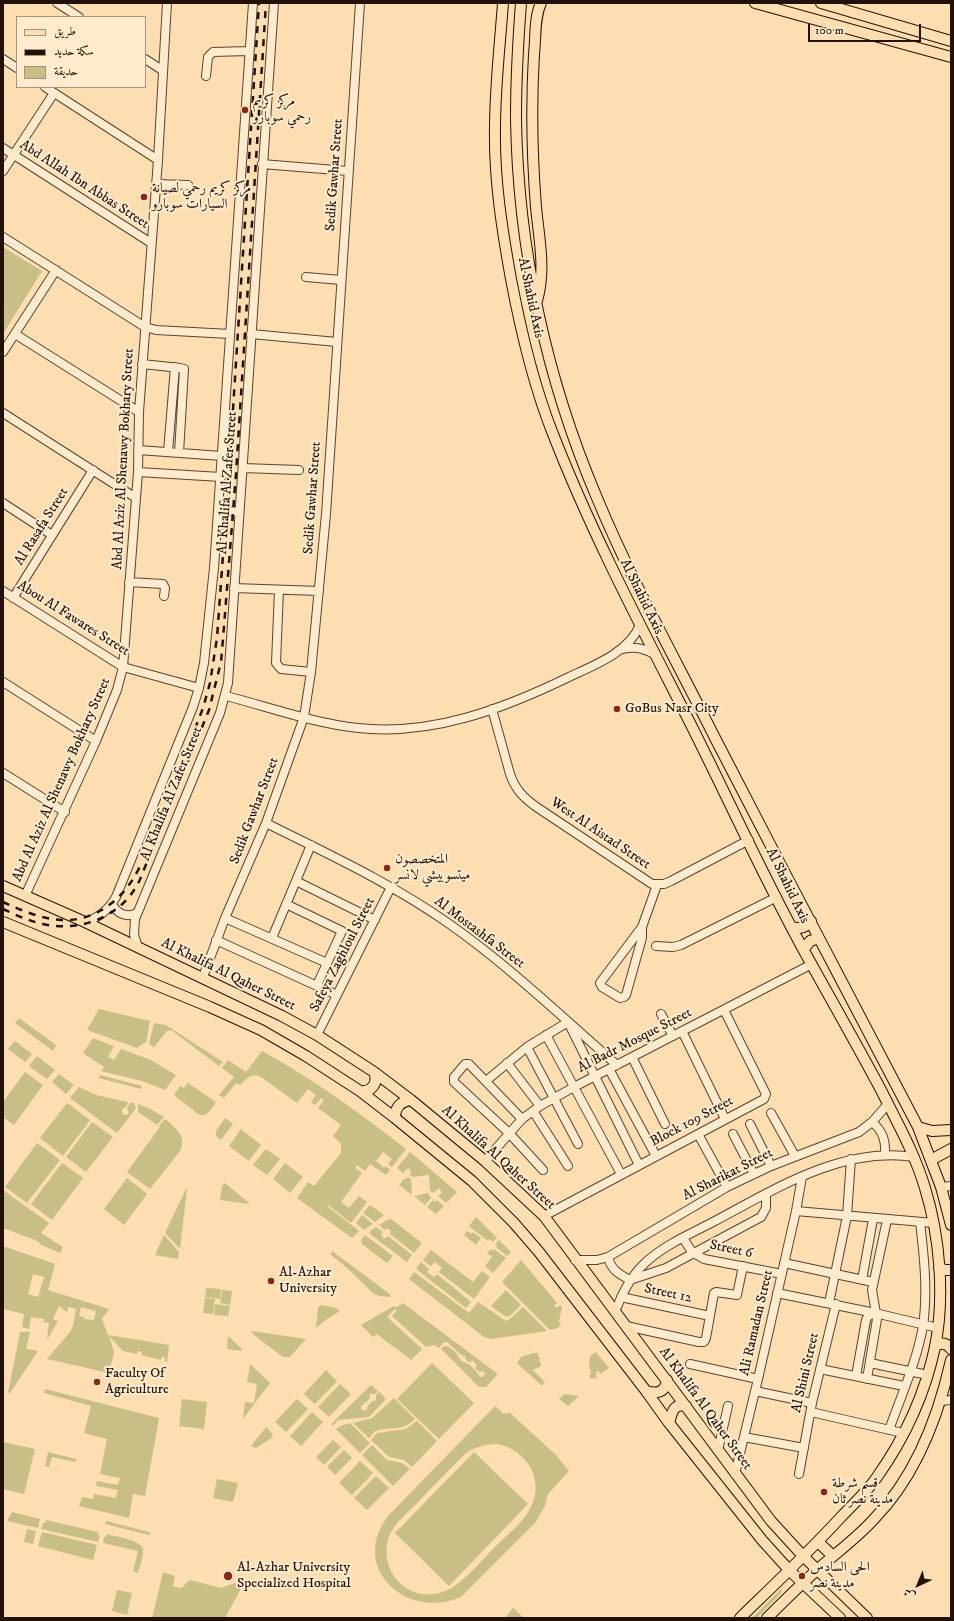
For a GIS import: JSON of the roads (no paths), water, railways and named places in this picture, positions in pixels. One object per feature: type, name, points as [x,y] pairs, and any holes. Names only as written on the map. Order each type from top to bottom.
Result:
[{"type":"main road","name":"Al Shahid Axis","points":[[503,3],[495,110],[495,152],[501,221],[519,322],[533,377],[551,431],[588,518],[654,654],[792,927],[847,1026],[914,1157],[925,1186],[934,1223],[939,1268],[940,1299],[938,1328],[928,1376],[915,1409],[903,1433],[875,1480],[818,1542],[740,1618]]},
{"type":"main road","name":"Al Shahid Axis","points":[[521,3],[516,66],[517,152],[524,228],[536,305],[551,365],[571,431],[593,489],[610,527],[723,753],[918,1127],[931,1160],[946,1187],[951,1225]]},
{"type":"main road","points":[[536,305],[541,286],[542,266],[534,166],[533,74],[537,17],[541,3]]},
{"type":"main road","points":[[755,3],[951,57]]},
{"type":"main road","points":[[820,3],[951,41]]},
{"type":"main road","name":"Al Khalifa Al Qaher Street","points":[[3,886],[203,977],[255,1002],[317,1035],[374,1072],[411,1100],[485,1161],[544,1216],[575,1260],[667,1380],[771,1521],[803,1556],[867,1618]]},
{"type":"main road","points":[[792,927],[804,927],[811,921]]},
{"type":"main road","points":[[3,922],[210,1006],[261,1030],[306,1056],[360,1091],[472,1181],[514,1223],[539,1252],[669,1423],[762,1540],[789,1570],[840,1618]]},
{"type":"main road","points":[[804,949],[810,941],[819,938]]},
{"type":"main road","points":[[360,1091],[366,1091],[372,1088],[376,1079],[374,1072]]},
{"type":"main road","points":[[395,1118],[399,1105],[404,1101],[411,1100]]},
{"type":"main road","points":[[918,1127],[932,1131],[951,1130]]},
{"type":"main road","points":[[931,1160],[951,1149]]},
{"type":"main road","points":[[939,1268],[951,1270]]},
{"type":"main road","points":[[935,1346],[945,1344],[951,1349]]},
{"type":"main road","points":[[767,1618],[817,1570],[874,1520],[898,1489],[915,1462],[926,1440],[940,1401],[951,1360]]},
{"type":"main road","points":[[646,1391],[656,1393],[661,1392],[665,1388],[667,1380]]},
{"type":"main road","points":[[669,1423],[674,1408],[681,1405],[686,1406]]},
{"type":"main road","points":[[818,1542],[833,1556]]},
{"type":"street","points":[[57,3],[77,16]]},
{"type":"street","name":"Abd Al Aziz Al Shenawy Bokhary Street","points":[[25,896],[65,812],[96,741],[117,690],[123,667],[138,472],[139,412],[158,160],[167,3]]},
{"type":"street","name":"Al Khalifa Al Zafer Street","points":[[85,922],[101,914],[112,904],[116,897],[199,688],[204,663],[219,510],[253,3]]},
{"type":"street","name":"Al Khalifa Al Zafer Street","points":[[138,947],[133,930],[137,913],[220,713],[226,696],[230,672],[234,588],[274,3]]},
{"type":"street","name":"Sedik Gawhar Street","points":[[203,977],[225,918],[266,823],[304,717],[311,672],[326,514],[336,342],[360,3]]},
{"type":"street","points":[[206,76],[208,57],[213,52],[249,51]]},
{"type":"street","points":[[3,59],[16,67]]},
{"type":"street","points":[[146,60],[162,70]]},
{"type":"street","points":[[46,88],[158,160]]},
{"type":"street","points":[[3,171],[54,93]]},
{"type":"street","name":"Abd Allah Ibn Abbas Street","points":[[3,148],[151,243]]},
{"type":"street","points":[[262,164],[348,171]]},
{"type":"street","points":[[156,184],[188,185]]},
{"type":"street","points":[[3,236],[145,327],[156,330],[230,334]]},
{"type":"street","points":[[3,352],[56,270]]},
{"type":"street","points":[[306,278],[341,280]]},
{"type":"street","points":[[15,334],[139,412]]},
{"type":"street","points":[[251,334],[336,342]]},
{"type":"street","points":[[142,364],[182,368],[185,371],[179,453]]},
{"type":"street","points":[[168,452],[175,367]]},
{"type":"street","points":[[3,413],[136,498]]},
{"type":"street","points":[[138,450],[222,456]]},
{"type":"street","points":[[242,468],[300,470]]},
{"type":"street","name":"Al Rasafa Street","points":[[13,598],[93,470]]},
{"type":"street","points":[[138,472],[221,477]]},
{"type":"street","points":[[3,503],[52,535]]},
{"type":"street","points":[[219,510],[239,512]]},
{"type":"street","points":[[129,582],[163,584],[165,588],[164,596]]},
{"type":"street","points":[[234,588],[319,591]]},
{"type":"street","points":[[279,590],[276,663],[281,669],[311,672]]},
{"type":"street","name":"Abou Al Fawares Street","points":[[3,591],[123,667],[199,688]]},
{"type":"street","points":[[226,696],[330,723],[381,730],[440,725],[492,710],[551,686],[622,649],[635,636],[640,625]]},
{"type":"street","points":[[622,649],[635,647],[648,650],[654,654]]},
{"type":"street","points":[[3,682],[96,741]]},
{"type":"street","name":"West Al Aistad Street","points":[[492,710],[513,784],[519,793],[535,806],[647,881],[657,885],[670,881],[749,840]]},
{"type":"street","points":[[3,773],[65,812]]},
{"type":"street","name":"Al Mostashfa Street","points":[[266,823],[391,887],[450,924],[505,968],[568,1022],[613,1067]]},
{"type":"street","points":[[272,938],[311,845]]},
{"type":"street","points":[[296,880],[375,920]]},
{"type":"street","points":[[642,927],[642,938],[626,994],[622,998],[602,988],[600,983],[642,927],[657,885]]},
{"type":"street","name":"Safeya Zaghloul Street","points":[[317,1035],[391,887]]},
{"type":"street","points":[[656,946],[673,947],[682,945],[777,897]]},
{"type":"street","points":[[112,904],[116,910],[122,914],[130,915],[137,913]]},
{"type":"street","points":[[286,904],[342,931],[317,985]]},
{"type":"street","points":[[225,918],[327,963]]},
{"type":"street","points":[[216,940],[338,995]]},
{"type":"street","name":"Al Badr Mosque Street","points":[[485,1161],[522,1119],[555,1098],[594,1076],[812,964]]},
{"type":"street","name":"Block 109 Street","points":[[544,1216],[764,1099],[766,1094],[724,1010]]},
{"type":"street","points":[[661,1014],[673,1036]]},
{"type":"street","points":[[486,1081],[527,1047],[568,1022],[639,1165]]},
{"type":"street","points":[[682,1031],[725,1119]]},
{"type":"street","points":[[546,1035],[621,1174]]},
{"type":"street","points":[[527,1047],[578,1144]]},
{"type":"street","points":[[632,1057],[665,1124]]},
{"type":"street","points":[[522,1119],[470,1065],[466,1063],[455,1075],[454,1082],[509,1133],[543,1170]]},
{"type":"street","points":[[507,1063],[537,1109],[568,1166]]},
{"type":"street","points":[[613,1067],[656,1156]]},
{"type":"street","name":"Al Sharikat Street","points":[[575,1260],[597,1260],[608,1257],[727,1187],[795,1156],[852,1136],[872,1122],[888,1104]]},
{"type":"street","points":[[771,1113],[795,1156]]},
{"type":"street","points":[[872,1122],[879,1129],[884,1138],[885,1155]]},
{"type":"street","points":[[750,1124],[771,1166]]},
{"type":"street","points":[[698,1134],[727,1187]]},
{"type":"street","points":[[733,1134],[754,1174]]},
{"type":"street","points":[[615,1312],[630,1280],[649,1259],[683,1238],[766,1194],[802,1177],[851,1159],[885,1155],[914,1157]]},
{"type":"street","name":"Al Shini Street","points":[[800,1474],[812,1403],[832,1304],[835,1274],[847,1216],[851,1159]]},
{"type":"street","name":"Ali Ramadan Street","points":[[735,1474],[782,1274],[802,1177]]},
{"type":"street","points":[[608,1257],[615,1271],[630,1280],[659,1272],[695,1254],[761,1217],[766,1208],[766,1194]]},
{"type":"street","points":[[796,1211],[873,1219],[934,1223]]},
{"type":"street","points":[[862,1280],[873,1219]]},
{"type":"street","points":[[867,1379],[876,1319],[872,1294],[873,1282],[887,1220]]},
{"type":"street","points":[[889,1430],[910,1371],[923,1325],[925,1275],[920,1222]]},
{"type":"street","name":"Street 6","points":[[683,1238],[695,1254],[704,1259],[782,1274]]},
{"type":"street","points":[[784,1263],[873,1282]]},
{"type":"street","points":[[626,1326],[701,1343],[704,1342],[715,1292],[735,1296],[738,1294],[743,1266]]},
{"type":"street","points":[[777,1293],[875,1313],[938,1328]]},
{"type":"street","name":"Street 12","points":[[621,1297],[710,1316]]},
{"type":"street","points":[[856,1376],[866,1320],[868,1316],[875,1313]]},
{"type":"street","points":[[870,1363],[928,1376]]},
{"type":"street","points":[[690,1364],[758,1379]]},
{"type":"street","points":[[820,1369],[904,1386]]},
{"type":"street","points":[[755,1391],[812,1403]]},
{"type":"street","points":[[940,1401],[951,1400]]},
{"type":"street","points":[[718,1450],[728,1406]]},
{"type":"street","points":[[811,1412],[903,1433]]},
{"type":"street","points":[[744,1437],[804,1448]]},
{"type":"railway","points":[[185,755],[203,708],[210,683],[217,638],[259,3]]},
{"type":"railway","points":[[3,909],[38,923],[56,926],[70,926],[83,924],[107,915],[128,898],[140,880],[209,710],[221,662],[223,639],[236,474],[266,3]]},
{"type":"railway","points":[[3,902],[31,914],[46,918],[61,920],[87,917],[110,905],[128,887],[141,864]]},
{"type":"place","name":"مركز كريم رحمي سوبارو","points":[[245,110]]},
{"type":"place","name":"مركز كريم رحمي لصيانة السيارات سوبارو","points":[[144,197]]},
{"type":"place","name":"GoBus Nasr City","points":[[617,709]]},
{"type":"place","name":"المتخصصون ميتسوبيشي لانسر","points":[[387,868]]},
{"type":"place","name":"Al-Azhar University","points":[[271,1281]]},
{"type":"place","name":"Faculty Of Agriculture","points":[[97,1382]]},
{"type":"place","name":"قسم شرطة مدينة نصر ثان","points":[[824,1492]]},
{"type":"place","name":"Al-Azhar University Specialized Hospital","points":[[228,1576]]},
{"type":"place","name":"الحى السادس مدينة نصر","points":[[802,1576]]}]
